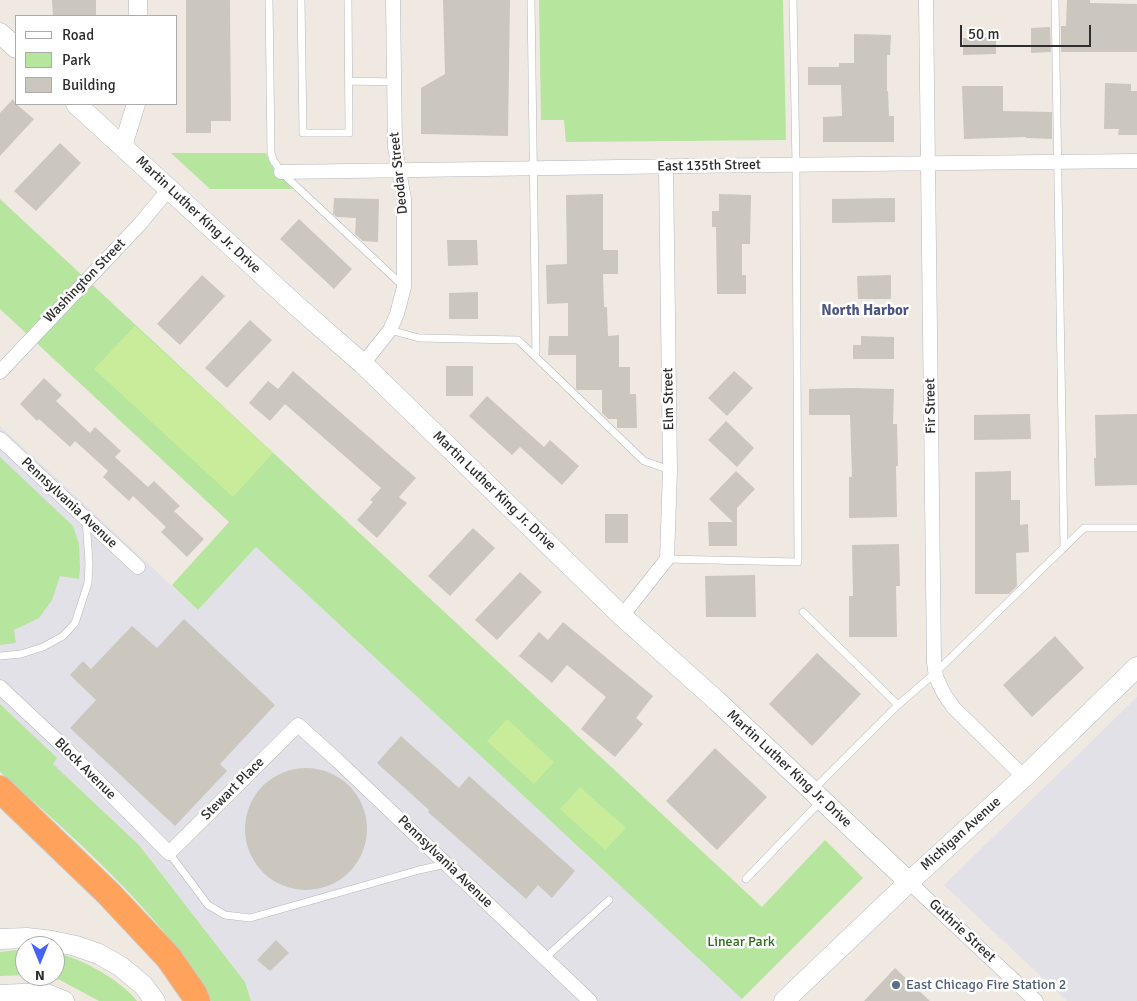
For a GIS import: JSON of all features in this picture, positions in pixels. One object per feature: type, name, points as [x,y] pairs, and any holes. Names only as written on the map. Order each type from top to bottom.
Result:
[{"type":"highway","points":[[0,789],[109,894],[156,944],[169,958],[197,1001]]},
{"type":"main road","points":[[0,33],[15,47]]},
{"type":"main road","name":"Martin Luther King Jr. Drive","points":[[77,105],[298,308],[364,364],[622,616],[717,701],[909,882]]},
{"type":"main road","name":"Michigan Avenue","points":[[784,1001],[909,882],[1024,777],[1137,667]]},
{"type":"main road","points":[[0,939],[27,938],[52,940],[99,954],[120,966],[143,985],[155,1001]]},
{"type":"main road","points":[[0,996],[44,993],[64,1001]]},
{"type":"street","name":"Deodar Street","points":[[364,364],[390,330],[397,314],[404,287],[404,199],[395,147],[393,0]]},
{"type":"street","name":"Fir Street","points":[[926,0],[935,673],[944,694],[954,708],[1024,777]]},
{"type":"street","points":[[123,146],[136,105]]},
{"type":"street","name":"East 135th Street","points":[[281,172],[1137,161]]},
{"type":"street","name":"Elm Street","points":[[666,166],[670,470],[667,559]]},
{"type":"street","name":"Washington Street","points":[[0,372],[139,225],[169,189]]},
{"type":"street","name":"Pennsylvania Avenue","points":[[0,439],[138,567]]},
{"type":"street","points":[[622,616],[667,559]]},
{"type":"street","name":"Block Avenue","points":[[0,687],[66,749],[169,853]]},
{"type":"street","name":"Pennsylvania Avenue","points":[[298,725],[590,1001]]},
{"type":"street","name":"Stewart Place","points":[[169,853],[298,725]]},
{"type":"street","name":"Guthrie Street","points":[[909,882],[1036,1001]]},
{"type":"lane","points":[[269,0],[271,153],[273,160],[281,172],[404,287]]},
{"type":"lane","points":[[301,0],[303,133],[349,133],[348,0]]},
{"type":"lane","points":[[531,0],[536,357]]},
{"type":"lane","points":[[667,559],[798,562],[796,165],[793,0]]},
{"type":"lane","points":[[1055,0],[1064,548]]},
{"type":"lane","points":[[349,81],[394,82]]},
{"type":"lane","points":[[390,330],[419,338],[518,340],[644,461],[670,470]]},
{"type":"lane","points":[[0,656],[21,654],[43,647],[63,636],[75,623],[88,583],[89,563],[86,519]]},
{"type":"lane","points":[[746,879],[898,704],[935,673],[1084,528],[1137,528]]},
{"type":"lane","points":[[803,612],[898,704]]},
{"type":"lane","points":[[169,853],[208,905],[226,915],[250,918],[446,864]]},
{"type":"lane","points":[[545,958],[609,900]]},
{"type":"shaded area","points":[[0,426],[198,610],[256,547],[742,999],[740,1001],[251,1001],[245,982],[139,845],[53,764],[56,758],[0,704]]},
{"type":"shaded area","points":[[1137,697],[1137,1001],[1067,1001],[944,885]]},
{"type":"green space","points":[[539,0],[783,0],[786,140],[566,142],[564,120],[541,120]]},
{"type":"green space","points":[[171,153],[266,153],[271,165],[293,189],[210,189]]},
{"type":"green space","name":"Linear Park","points":[[0,199],[762,907],[825,840],[863,878],[742,999],[256,547],[198,610],[172,585],[229,522],[0,309]]},
{"type":"green space","points":[[135,326],[273,453],[233,497],[94,369]]},
{"type":"green space","points":[[0,457],[73,526],[79,544],[80,569],[79,579],[60,576],[52,600],[39,618],[14,630],[16,643],[0,645]]},
{"type":"green space","points":[[0,704],[57,758],[53,764],[139,845],[245,982],[251,1001],[210,1001],[177,948],[132,896],[68,832],[0,772]]},
{"type":"green space","points":[[507,719],[554,762],[534,784],[487,741]]},
{"type":"green space","points":[[580,787],[626,828],[605,850],[560,809]]},
{"type":"green space","points":[[15,950],[15,975],[0,976],[0,952]]},
{"type":"green space","points":[[65,955],[88,964],[111,978],[137,1001],[99,1001],[65,983]]},
{"type":"building","points":[[52,0],[96,0],[96,15],[53,15]]},
{"type":"building","points":[[186,0],[230,0],[231,121],[211,121],[211,133],[186,133]]},
{"type":"building","points":[[443,0],[510,0],[508,136],[421,134],[421,88],[445,74]]},
{"type":"building","points":[[1067,0],[1090,0],[1090,3],[1137,4],[1137,52],[1061,52],[1061,26],[1066,26]]},
{"type":"building","points":[[1050,27],[1051,52],[1031,53],[1031,28]]},
{"type":"building","points":[[854,34],[891,35],[890,55],[887,55],[887,91],[889,116],[894,116],[894,142],[823,142],[823,117],[842,116],[841,85],[808,85],[808,67],[839,67],[839,63],[854,63]]},
{"type":"building","points":[[996,37],[996,54],[963,55],[963,38]]},
{"type":"building","points":[[1105,83],[1131,84],[1131,91],[1137,91],[1137,135],[1118,135],[1119,129],[1104,129]]},
{"type":"building","points":[[962,86],[1003,86],[1003,111],[1052,112],[1052,139],[1026,137],[964,139]]},
{"type":"building","points":[[13,99],[15,105],[34,119],[0,156],[0,113]]},
{"type":"building","points":[[60,143],[81,163],[36,211],[14,191]]},
{"type":"building","points":[[603,194],[603,250],[618,250],[618,274],[603,274],[604,307],[607,307],[608,336],[619,335],[619,367],[630,367],[630,394],[636,394],[637,428],[617,428],[617,419],[608,419],[602,413],[602,390],[577,390],[576,355],[548,355],[549,336],[568,336],[568,303],[547,304],[546,265],[567,264],[566,195]]},
{"type":"building","points":[[719,194],[751,195],[750,244],[742,244],[742,275],[746,275],[746,294],[717,294],[716,227],[712,227],[712,211],[719,211]]},
{"type":"building","points":[[334,198],[379,199],[378,242],[363,241],[355,234],[356,218],[337,217],[333,214]]},
{"type":"building","points":[[895,198],[895,222],[832,223],[832,199]]},
{"type":"building","points":[[299,219],[352,269],[334,289],[280,239]]},
{"type":"building","points":[[447,240],[477,240],[478,265],[448,266]]},
{"type":"building","points":[[202,275],[225,296],[180,345],[157,324]]},
{"type":"building","points":[[891,275],[891,299],[858,299],[857,276]]},
{"type":"building","points":[[478,292],[478,319],[449,319],[449,293]]},
{"type":"building","points":[[250,320],[272,340],[227,388],[205,368]]},
{"type":"building","points":[[861,336],[894,337],[894,359],[853,359],[853,345],[861,345]]},
{"type":"building","points":[[446,366],[473,366],[473,396],[446,396]]},
{"type":"building","points":[[293,371],[416,478],[399,497],[407,503],[377,538],[357,520],[373,502],[370,500],[381,488],[285,404],[270,421],[249,403],[268,381],[278,389]]},
{"type":"building","points":[[734,371],[753,388],[727,416],[708,398]]},
{"type":"building","points":[[44,378],[62,395],[56,401],[90,433],[95,427],[121,451],[115,457],[148,487],[154,481],[180,506],[174,511],[204,539],[187,557],[161,532],[166,527],[133,496],[129,501],[103,477],[108,471],[75,441],[70,447],[39,419],[37,421],[20,404]]},
{"type":"building","points":[[809,389],[894,389],[893,424],[897,424],[898,466],[896,466],[897,517],[849,518],[849,477],[852,477],[850,415],[809,415]]},
{"type":"building","points":[[487,396],[544,447],[550,440],[579,466],[562,485],[520,447],[512,455],[469,416]]},
{"type":"building","points":[[1030,414],[1031,439],[974,440],[974,415]]},
{"type":"building","points":[[1137,414],[1137,485],[1095,486],[1095,415]]},
{"type":"building","points":[[726,421],[754,448],[737,467],[708,440]]},
{"type":"building","points":[[736,471],[755,489],[737,508],[737,546],[709,546],[708,522],[733,522],[709,499]]},
{"type":"building","points":[[1011,471],[1011,500],[1020,500],[1020,525],[1028,524],[1029,552],[1016,553],[1017,586],[1009,594],[975,594],[975,472]]},
{"type":"building","points":[[605,514],[628,514],[628,543],[605,543]]},
{"type":"building","points":[[473,528],[495,548],[450,596],[428,576]]},
{"type":"building","points":[[899,544],[900,586],[896,586],[897,637],[849,637],[849,596],[853,596],[852,545]]},
{"type":"building","points":[[520,572],[542,592],[497,640],[475,620]]},
{"type":"building","points":[[755,575],[756,617],[706,617],[705,576]]},
{"type":"building","points":[[184,619],[275,705],[220,764],[227,771],[175,826],[70,728],[96,700],[70,675],[83,661],[91,669],[132,626],[157,648]]},
{"type":"building","points":[[563,622],[653,696],[636,718],[643,724],[615,757],[581,729],[606,697],[567,665],[552,683],[519,656],[539,632],[548,640]]},
{"type":"building","points":[[1055,636],[1084,668],[1032,717],[1003,685]]},
{"type":"building","points":[[817,653],[861,694],[812,746],[769,704]]},
{"type":"building","points":[[401,736],[459,788],[469,776],[575,871],[552,898],[538,885],[526,899],[428,812],[429,810],[377,763]]},
{"type":"building","points":[[715,748],[767,797],[717,850],[666,801]]},
{"type":"building","points":[[306,768],[329,772],[349,786],[363,806],[367,829],[363,852],[349,872],[329,886],[306,890],[283,886],[263,872],[249,852],[245,829],[249,806],[263,786],[283,772]]},
{"type":"building","points":[[276,940],[289,953],[270,971],[257,960]]},
{"type":"building","name":"East Chicago Fire Station 2","points":[[895,968],[930,1001],[864,1001]]},
{"type":"place","name":"East Chicago Fire Station 2","points":[[896,985]]},
{"type":"district","name":"North Harbor","points":[[865,311]]}]
